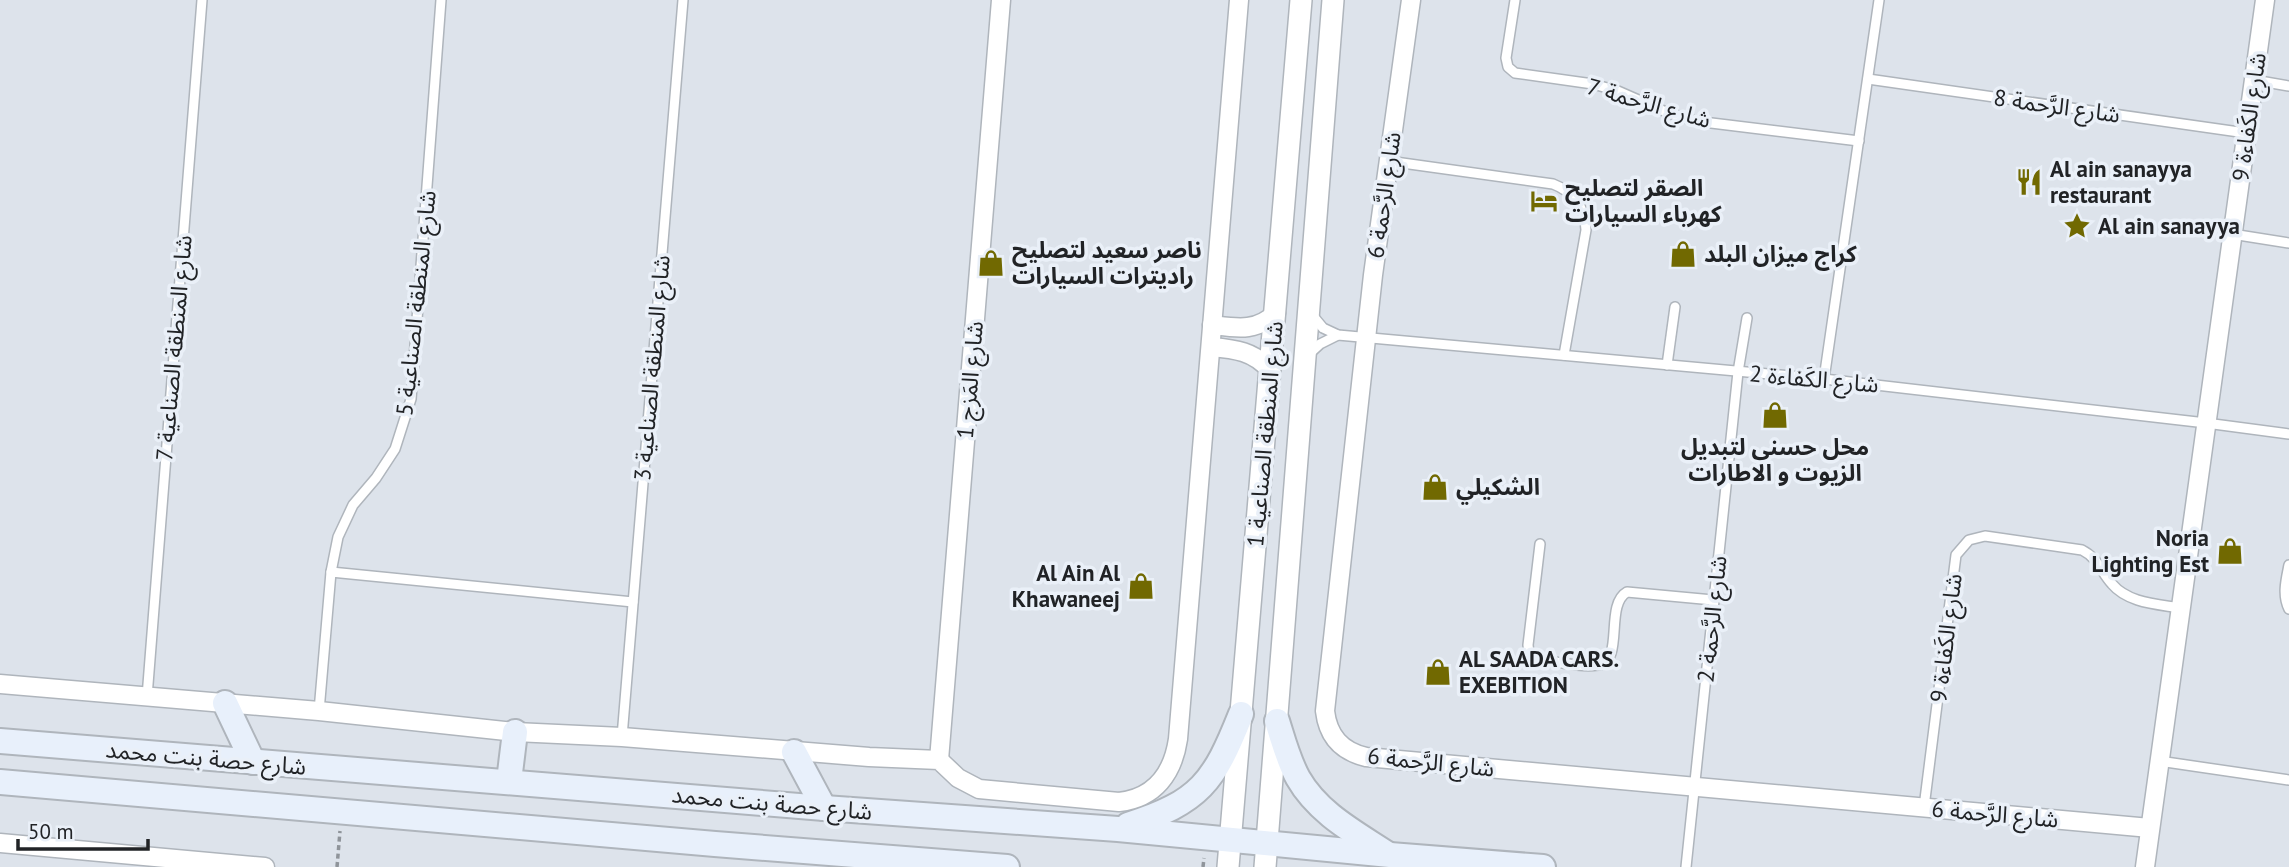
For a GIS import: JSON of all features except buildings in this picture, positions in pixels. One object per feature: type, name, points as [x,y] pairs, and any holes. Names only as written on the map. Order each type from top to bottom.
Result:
[{"type":"main road","points":[[225,703],[253,762]]},
{"type":"main road","points":[[1118,829],[1171,810],[1197,791],[1220,763],[1241,714]]},
{"type":"main road","points":[[1277,721],[1291,762],[1307,792],[1331,817],[1390,855]]},
{"type":"main road","points":[[509,781],[515,732]]},
{"type":"main road","name":"شارع حصة بنت محمد","points":[[0,741],[824,808],[1118,829],[1230,840],[1266,855],[1390,855],[1543,867]]},
{"type":"main road","points":[[794,752],[824,808]]},
{"type":"main road","name":"شارع حصة بنت محمد","points":[[0,782],[804,859],[1007,867]]},
{"type":"street","name":"شارع المَزج 1","points":[[939,760],[1001,0]]},
{"type":"street","points":[[0,684],[319,711],[515,732],[939,760],[968,785],[1004,793],[1119,802],[1148,793],[1164,779],[1174,760],[1178,739],[1239,0]]},
{"type":"street","name":"شارع المنطقة الصناعية 1","points":[[1228,867],[1301,0]]},
{"type":"street","name":"شارع المنطقة الصناعية 1","points":[[1266,855],[1333,0]]},
{"type":"street","name":"شارع الرَّحمة 6","points":[[1411,0],[1366,337],[1325,711],[1331,733],[1337,741],[1355,754],[1366,757],[2150,828]]},
{"type":"street","name":"شارع الكَفاءة 9","points":[[2145,867],[2265,0]]},
{"type":"street","points":[[1292,116],[1301,144],[1310,151],[1321,153]]},
{"type":"street","points":[[1212,325],[1252,328],[1276,313]]},
{"type":"street","points":[[1210,347],[1251,354],[1271,371]]},
{"type":"street","points":[[0,843],[134,861],[265,867]]},
{"type":"lane","name":"شارع المنطقة الصناعية 7","points":[[147,697],[202,0]]},
{"type":"lane","name":"شارع المنطقة الصناعية 5","points":[[319,711],[333,555],[353,505],[376,478],[395,449],[411,399],[441,0]]},
{"type":"lane","name":"شارع المنطقة الصناعية 3","points":[[622,737],[683,0]]},
{"type":"lane","name":"شارع الرَّحمة 7","points":[[1515,0],[1506,58],[1508,67],[1515,73],[1606,87],[1677,117],[1695,121],[1859,141]]},
{"type":"lane","points":[[1824,379],[1880,0]]},
{"type":"lane","name":"شارع الرَّحمة 8","points":[[1868,79],[2246,133]]},
{"type":"lane","points":[[2254,80],[2289,86]]},
{"type":"lane","points":[[1388,161],[1553,184],[1574,197],[1583,212],[1586,230],[1564,355]]},
{"type":"lane","points":[[2232,234],[2289,243]]},
{"type":"lane","points":[[1667,365],[1675,307]]},
{"type":"lane","points":[[1309,308],[1323,328],[1338,335]]},
{"type":"lane","name":"شارع الرَّحمة 2","points":[[1686,867],[1738,372],[1747,318]]},
{"type":"lane","points":[[1305,358],[1320,344],[1338,335]]},
{"type":"lane","name":"شارع الكَفاءة 2","points":[[1338,335],[1824,379],[2289,434]]},
{"type":"lane","name":"شارع الكَفاءة 9","points":[[1924,807],[1956,555],[1969,540],[1985,536],[2082,551],[2094,558],[2107,579],[2121,593],[2130,598],[2180,608]]},
{"type":"lane","points":[[1540,544],[1528,645],[1530,653],[1537,659],[1596,666],[1606,662],[1611,654],[1617,602],[1627,593],[1713,600]]},
{"type":"lane","points":[[2289,565],[2285,592],[2289,609]]},
{"type":"lane","points":[[331,572],[633,602]]},
{"type":"lane","points":[[2159,761],[2289,780]]},
{"type":"place","name":"Al ain sanayya restaurant","points":[[2029,182]]},
{"type":"place","name":"الصقر لتصليح كهرباء السيارات","points":[[1544,201]]},
{"type":"place","name":"Al ain sanayya","points":[[2077,226]]},
{"type":"place","name":"كراج ميزان البلد","points":[[1683,254]]},
{"type":"place","name":"ناصر سعيد لتصليح راديترات السيارات","points":[[991,263]]},
{"type":"place","name":"محل حسنى لتبديل الزيوت و الاطارات","points":[[1775,415]]},
{"type":"place","name":"الشكيلي","points":[[1435,487]]},
{"type":"place","name":"Noria Lighting Est","points":[[2230,551]]},
{"type":"place","name":"Al Ain Al Khawaneej","points":[[1141,586]]},
{"type":"place","name":"AL SAADA CARS. EXEBITION","points":[[1438,672]]}]
